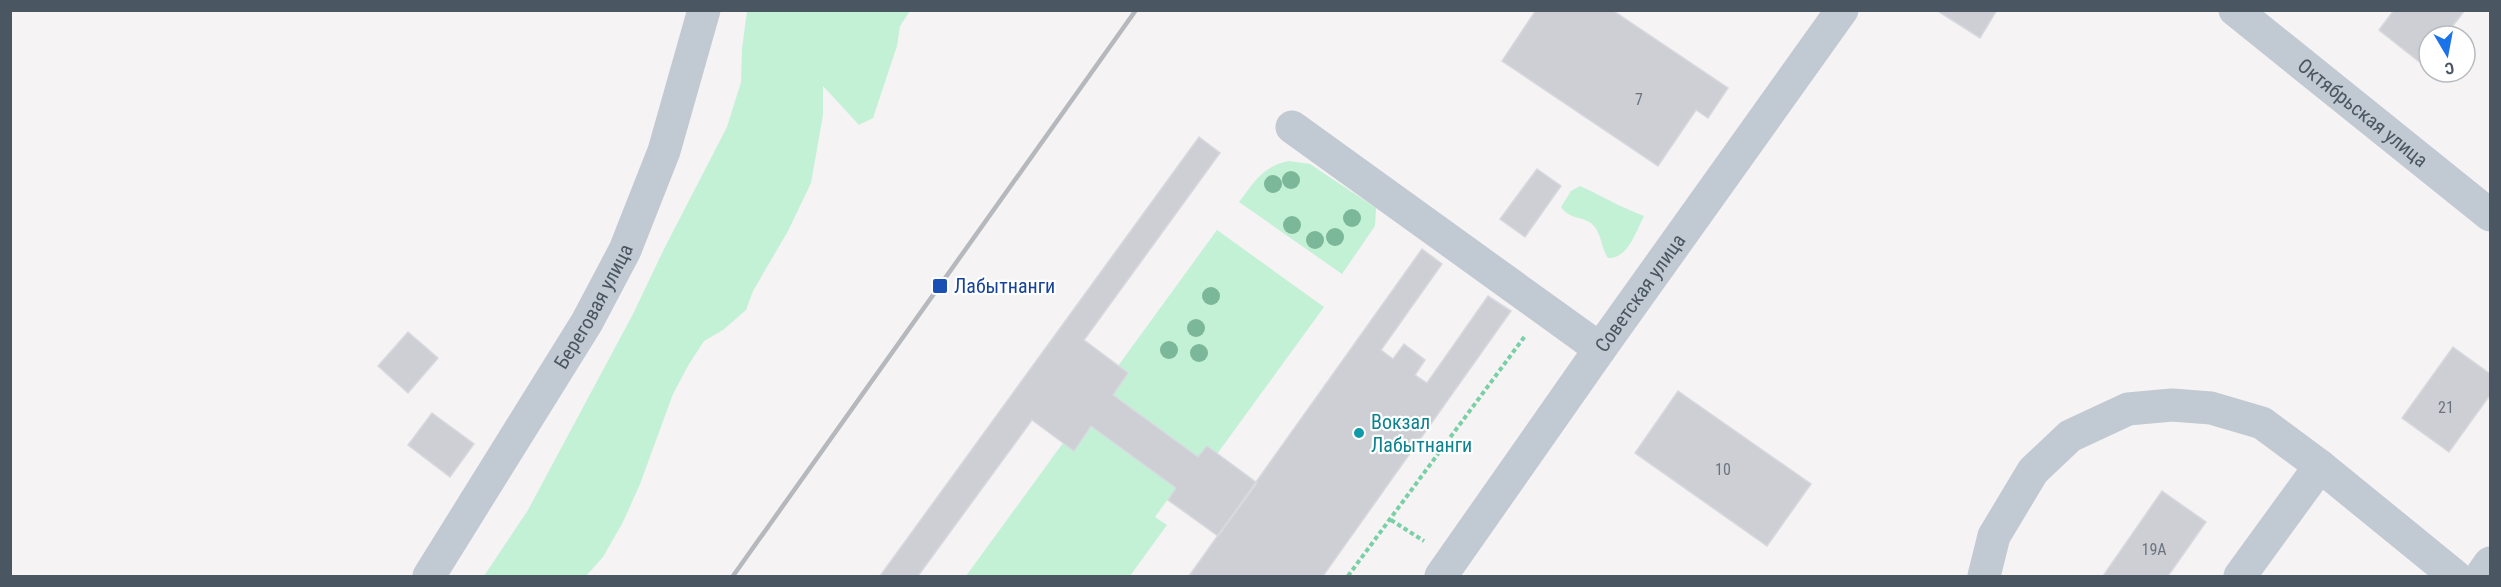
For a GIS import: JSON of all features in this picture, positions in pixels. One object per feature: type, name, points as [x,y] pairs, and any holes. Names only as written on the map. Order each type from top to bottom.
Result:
[{"type":"street","name":"Береговая улица","points":[[429,576],[575,342],[625,250],[664,151],[693,42],[704,10]]},
{"type":"street","name":"Советская улица","points":[[1441,576],[1842,10]]},
{"type":"street","name":"Октябрьская улица","points":[[2235,10],[2490,215]]},
{"type":"street","points":[[1292,128],[1600,349]]},
{"type":"street","points":[[1984,576],[1994,536],[2033,471],[2070,436],[2128,409],[2172,405],[2211,408],[2262,423],[2320,466],[2455,576]]},
{"type":"street","points":[[2240,576],[2320,466]]},
{"type":"street","points":[[2481,576],[2490,563]]},
{"type":"path","points":[[1348,576],[1545,309]]},
{"type":"green space","points":[[747,11],[910,11],[900,26],[897,46],[873,118],[859,125],[823,86],[823,115],[811,183],[788,231],[753,291],[746,310],[723,330],[704,341],[689,364],[673,394],[640,484],[623,522],[603,557],[586,576],[484,576],[528,510],[633,314],[727,127],[741,82]]},
{"type":"green space","points":[[1289,161],[1310,164],[1376,208],[1375,226],[1342,274],[1239,202],[1266,171]]},
{"type":"green space","points":[[1580,186],[1644,216],[1630,243],[1621,254],[1608,258],[1595,227],[1587,221],[1568,214],[1561,207],[1571,191]]},
{"type":"green space","points":[[1217,230],[1324,307],[1217,454],[1198,457],[1113,395],[1128,373],[1118,366]]},
{"type":"green space","points":[[1091,426],[1176,488],[1155,517],[1167,525],[1130,576],[966,576],[1063,443],[1074,451]]},
{"type":"building","points":[[1536,10],[1612,10],[1728,88],[1708,118],[1696,110],[1658,166],[1502,61]]},
{"type":"building","points":[[1936,10],[1997,10],[1980,38]]},
{"type":"building","points":[[2394,10],[2465,10],[2454,24],[2417,24],[2417,60],[2379,30]]},
{"type":"building","points":[[1199,137],[1220,153],[1084,340],[1128,373],[1113,395],[1198,457],[1207,446],[1257,483],[1218,536],[1168,500],[1176,488],[1091,426],[1074,451],[1032,420],[918,576],[880,576]]},
{"type":"building","points":[[1537,169],[1561,186],[1525,237],[1500,219]]},
{"type":"building","name":"Вокзал Лабытнанги","points":[[1422,249],[1442,264],[1381,350],[1393,359],[1404,344],[1425,360],[1415,375],[1427,383],[1488,296],[1511,311],[1323,576],[1189,576]]},
{"type":"building","points":[[408,332],[438,358],[408,393],[378,366]]},
{"type":"building","points":[[2453,347],[2490,374],[2490,395],[2449,452],[2402,418]]},
{"type":"building","points":[[1678,391],[1811,484],[1767,546],[1635,453]]},
{"type":"building","points":[[432,413],[474,444],[450,477],[408,445]]},
{"type":"building","points":[[2162,491],[2206,522],[2168,576],[2103,576]]},
{"type":"railway","points":[[733,576],[1136,10]]},
{"type":"place","name":"Лабытнанги","points":[[940,286]]},
{"type":"place","name":"Вокзал Лабытнанги","points":[[1359,433]]}]
